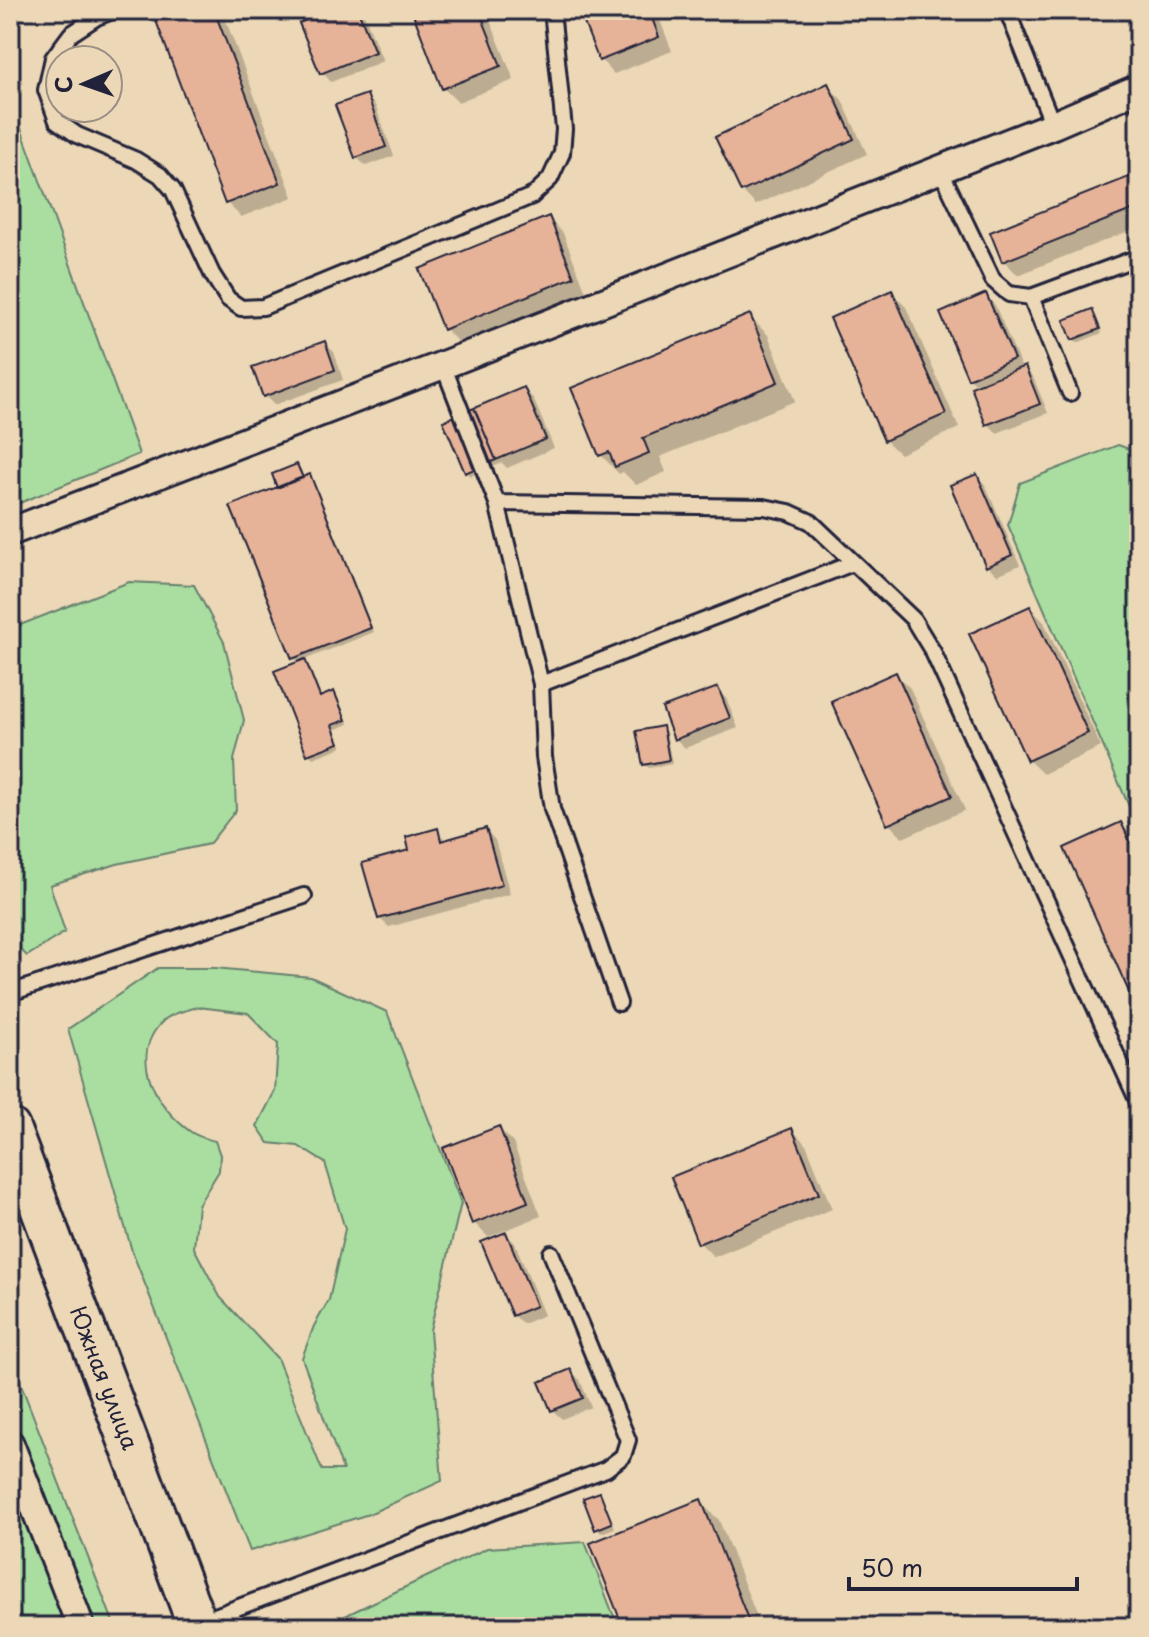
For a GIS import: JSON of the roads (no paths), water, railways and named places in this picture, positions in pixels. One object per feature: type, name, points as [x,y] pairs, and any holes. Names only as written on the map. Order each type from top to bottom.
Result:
[{"type":"main road","name":"Южная улица","points":[[10,1128],[197,1625]]},
{"type":"street","points":[[10,532],[443,365],[1053,125],[1139,88]]},
{"type":"street","points":[[10,1444],[81,1627]]},
{"type":"lane","points":[[115,10],[97,17],[71,34],[53,58],[46,90],[57,121],[77,135],[136,160],[160,175],[173,190],[212,274],[228,299],[241,308],[263,307],[532,196],[550,179],[562,153],[564,129],[552,10]]},
{"type":"lane","points":[[1007,10],[1053,125]]},
{"type":"lane","points":[[940,169],[993,280],[1009,294],[1031,297],[1139,257]]},
{"type":"lane","points":[[1031,297],[1070,393]]},
{"type":"lane","points":[[443,365],[497,503],[541,684],[544,757],[552,809],[619,1003]]},
{"type":"lane","points":[[497,503],[764,507],[789,512],[811,522],[913,619],[933,652],[1139,1104]]},
{"type":"lane","points":[[541,684],[853,563]]},
{"type":"lane","points":[[10,993],[304,896]]},
{"type":"lane","points":[[197,1625],[606,1469],[623,1456],[628,1440],[551,1253]]}]
